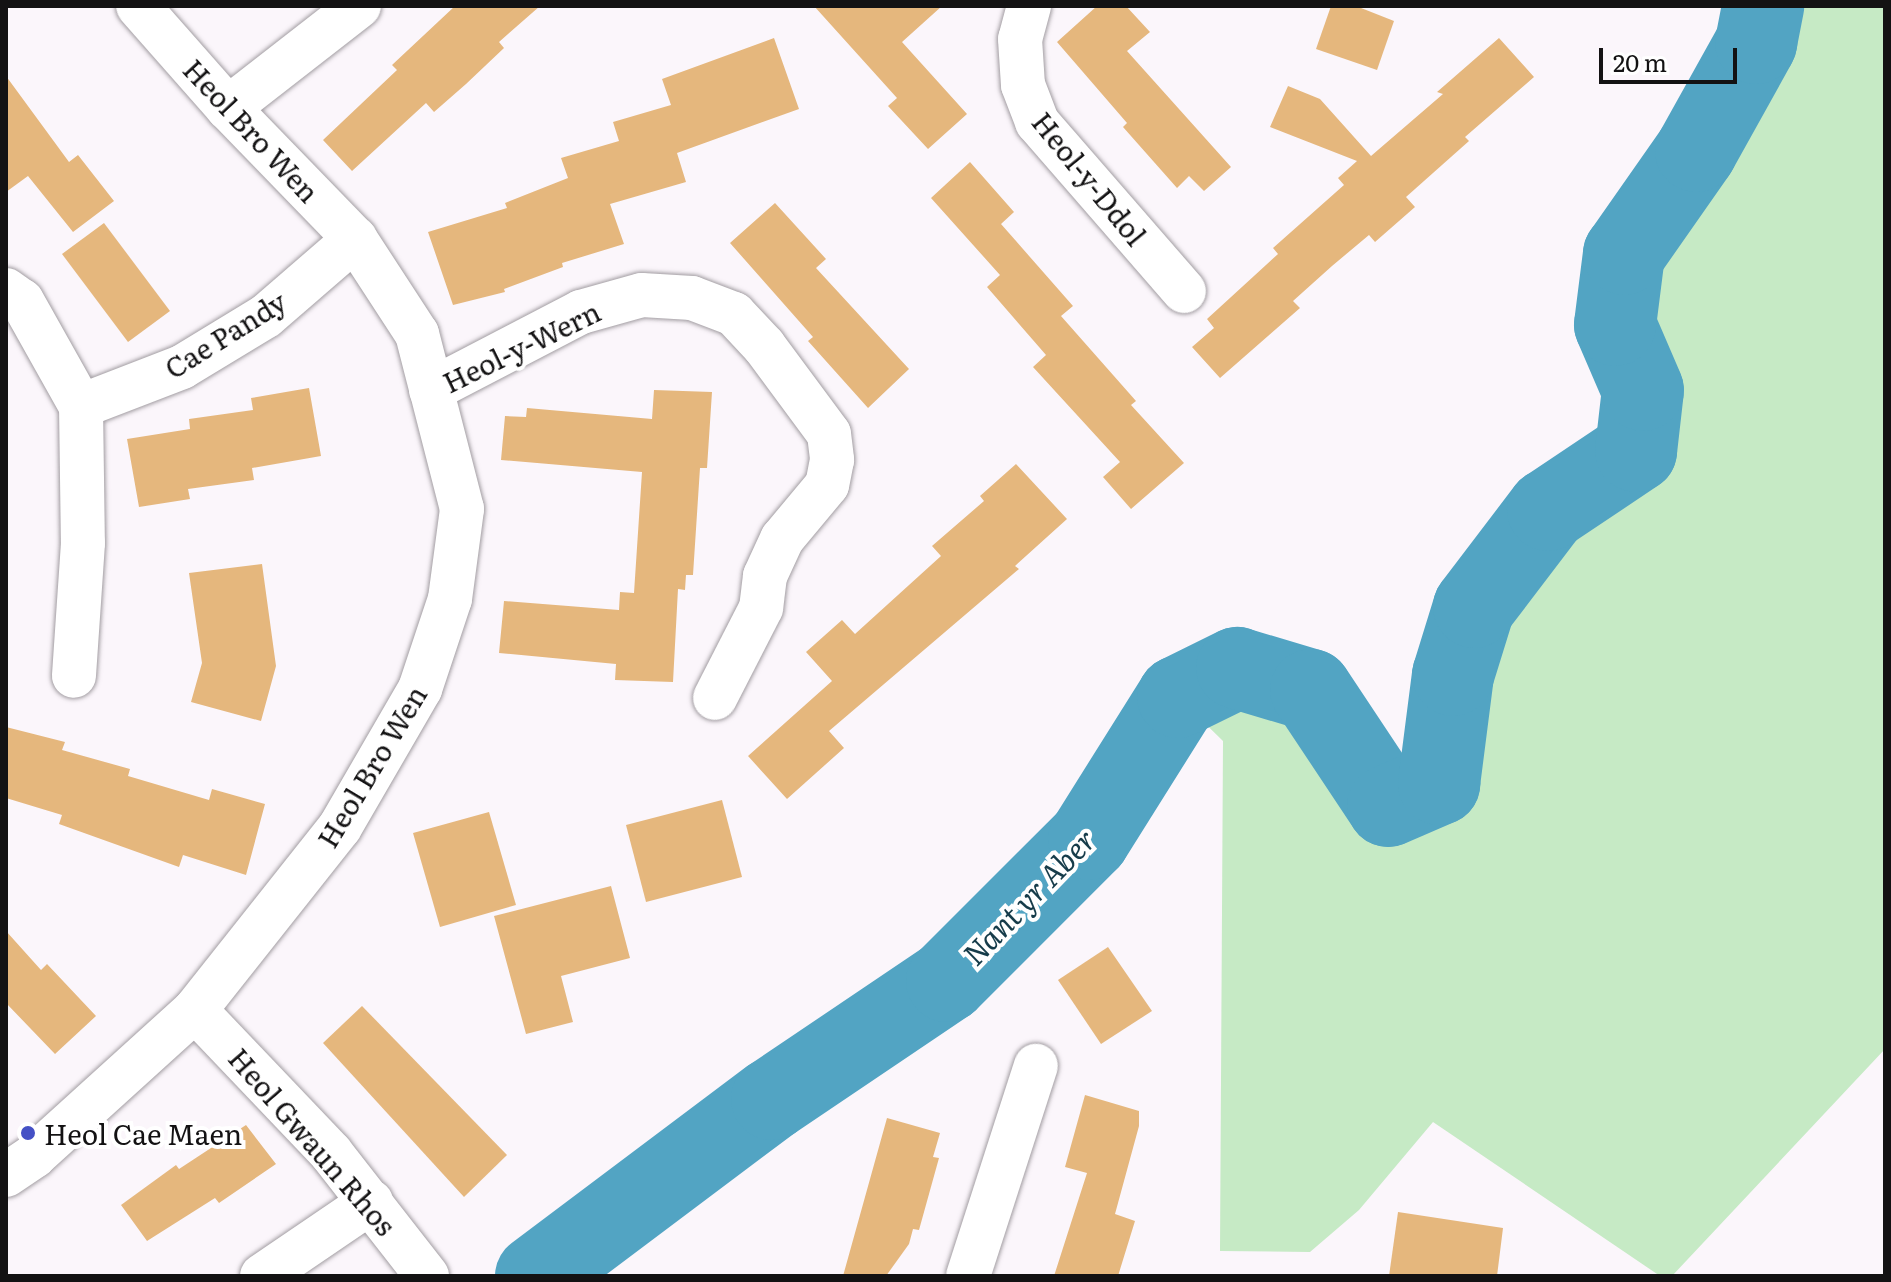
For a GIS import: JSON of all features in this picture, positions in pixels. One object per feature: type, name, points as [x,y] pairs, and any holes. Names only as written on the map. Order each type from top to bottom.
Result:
[{"type":"street","name":"Heol Bro Wen","points":[[6,1175],[34,1156],[195,1010],[340,827],[420,689],[450,599],[462,509],[417,334],[355,239],[228,108],[138,6]]},
{"type":"street","points":[[228,108],[359,6]]},
{"type":"street","name":"Heol-y-Ddol","points":[[1029,6],[1020,39],[1023,85],[1037,122],[1184,291]]},
{"type":"street","name":"Cae Pandy","points":[[81,406],[182,367],[266,316],[355,239]]},
{"type":"street","name":"Heol-y-Wern","points":[[431,390],[581,312],[642,295],[692,298],[734,314],[764,346],[829,434],[832,460],[827,485],[782,539],[765,576],[761,608],[715,698]]},
{"type":"street","points":[[14,296],[81,406],[83,543],[74,676]]},
{"type":"street","name":"Heol Gwaun Rhos","points":[[195,1010],[331,1153],[427,1276]]},
{"type":"street","points":[[968,1276],[1036,1066]]},
{"type":"street","points":[[262,1276],[371,1202]]},
{"type":"green space","points":[[1763,6],[1885,6],[1885,1049],[1672,1276],[1660,1276],[1433,1122],[1359,1210],[1310,1252],[1220,1251],[1223,741],[1178,697],[1237,668],[1311,690],[1387,806],[1439,784],[1453,675],[1474,607],[1548,510],[1636,451],[1643,390],[1615,325],[1624,254],[1696,151],[1756,43]]},
{"type":"building","points":[[455,6],[540,6],[499,42],[504,48],[466,84],[434,112],[426,103],[352,171],[323,140],[397,70],[392,65]]},
{"type":"building","points":[[814,6],[942,6],[902,42],[967,114],[928,149],[888,106],[897,98]]},
{"type":"building","points":[[1097,6],[1126,6],[1150,32],[1127,51],[1231,167],[1204,191],[1189,176],[1177,188],[1123,127],[1127,123],[1057,42]]},
{"type":"building","points":[[1331,6],[1356,6],[1394,21],[1377,70],[1316,49]]},
{"type":"building","points":[[774,38],[799,109],[677,153],[686,182],[610,204],[624,244],[562,263],[563,267],[504,289],[505,292],[453,305],[428,232],[507,208],[505,203],[568,178],[561,158],[619,141],[613,122],[671,105],[662,79]]},
{"type":"building","points":[[1499,38],[1534,77],[1465,137],[1469,141],[1406,197],[1415,207],[1375,242],[1369,235],[1332,266],[1293,301],[1300,308],[1220,378],[1192,347],[1214,328],[1207,319],[1278,254],[1273,248],[1344,185],[1338,178],[1357,161],[1270,127],[1288,86],[1320,99],[1371,156],[1443,94],[1437,92]]},
{"type":"building","points":[[6,76],[69,162],[78,155],[114,201],[73,232],[28,176],[6,192]]},
{"type":"building","points":[[970,162],[1014,212],[1001,224],[1073,306],[1061,316],[1136,401],[1131,405],[1184,463],[1131,509],[1103,477],[1120,462],[1033,367],[1046,355],[987,287],[1000,275],[931,198]]},
{"type":"building","points":[[775,203],[826,259],[816,268],[909,369],[868,408],[808,341],[813,337],[730,243]]},
{"type":"building","points":[[104,223],[170,311],[128,342],[62,254]]},
{"type":"building","points":[[309,388],[321,456],[252,468],[254,480],[188,489],[190,499],[139,507],[127,439],[190,429],[189,419],[253,410],[251,398]]},
{"type":"building","points":[[654,390],[712,392],[707,468],[700,468],[693,575],[686,575],[685,590],[678,589],[673,682],[615,680],[616,664],[499,653],[504,601],[619,610],[620,592],[634,593],[642,472],[501,460],[505,416],[526,417],[527,408],[652,419]]},
{"type":"building","points":[[1016,464],[1067,519],[1015,566],[1019,569],[829,731],[844,748],[787,799],[748,756],[832,681],[806,652],[842,620],[855,634],[941,556],[932,546],[984,501],[980,496]]},
{"type":"building","points":[[262,564],[276,666],[261,721],[191,702],[202,663],[189,573]]},
{"type":"building","points":[[6,727],[65,742],[62,750],[130,769],[128,776],[209,800],[212,789],[265,804],[246,875],[183,855],[179,867],[59,824],[62,815],[6,798]]},
{"type":"building","points":[[722,800],[742,877],[646,902],[626,825]]},
{"type":"building","points":[[489,812],[516,905],[440,927],[413,833]]},
{"type":"building","points":[[611,886],[630,958],[561,976],[573,1022],[526,1034],[494,916]]},
{"type":"building","points":[[6,931],[41,970],[47,964],[96,1016],[55,1054],[6,1003]]},
{"type":"building","points":[[1108,947],[1152,1011],[1101,1044],[1058,980]]},
{"type":"building","points":[[362,1006],[507,1155],[464,1197],[323,1043]]},
{"type":"building","points":[[1085,1095],[1139,1111],[1139,1126],[1115,1214],[1135,1221],[1118,1276],[1054,1276],[1087,1173],[1065,1167]]},
{"type":"building","points":[[887,1118],[940,1133],[933,1157],[939,1158],[919,1230],[913,1229],[909,1244],[886,1276],[843,1276]]},
{"type":"building","points":[[246,1125],[276,1164],[219,1203],[215,1198],[147,1241],[121,1205],[176,1165],[179,1169]]},
{"type":"building","points":[[1398,1212],[1503,1228],[1497,1276],[1389,1276]]},
{"type":"waterway","name":"Nant yr Aber","points":[[536,1276],[772,1099],[947,981],[1089,839],[1178,697],[1237,668],[1311,690],[1388,806],[1439,784],[1453,675],[1474,607],[1548,510],[1636,451],[1643,390],[1615,325],[1624,254],[1696,151],[1756,43],[1763,6]]},
{"type":"place","name":"Heol Cae Maen","points":[[28,1133]]}]
